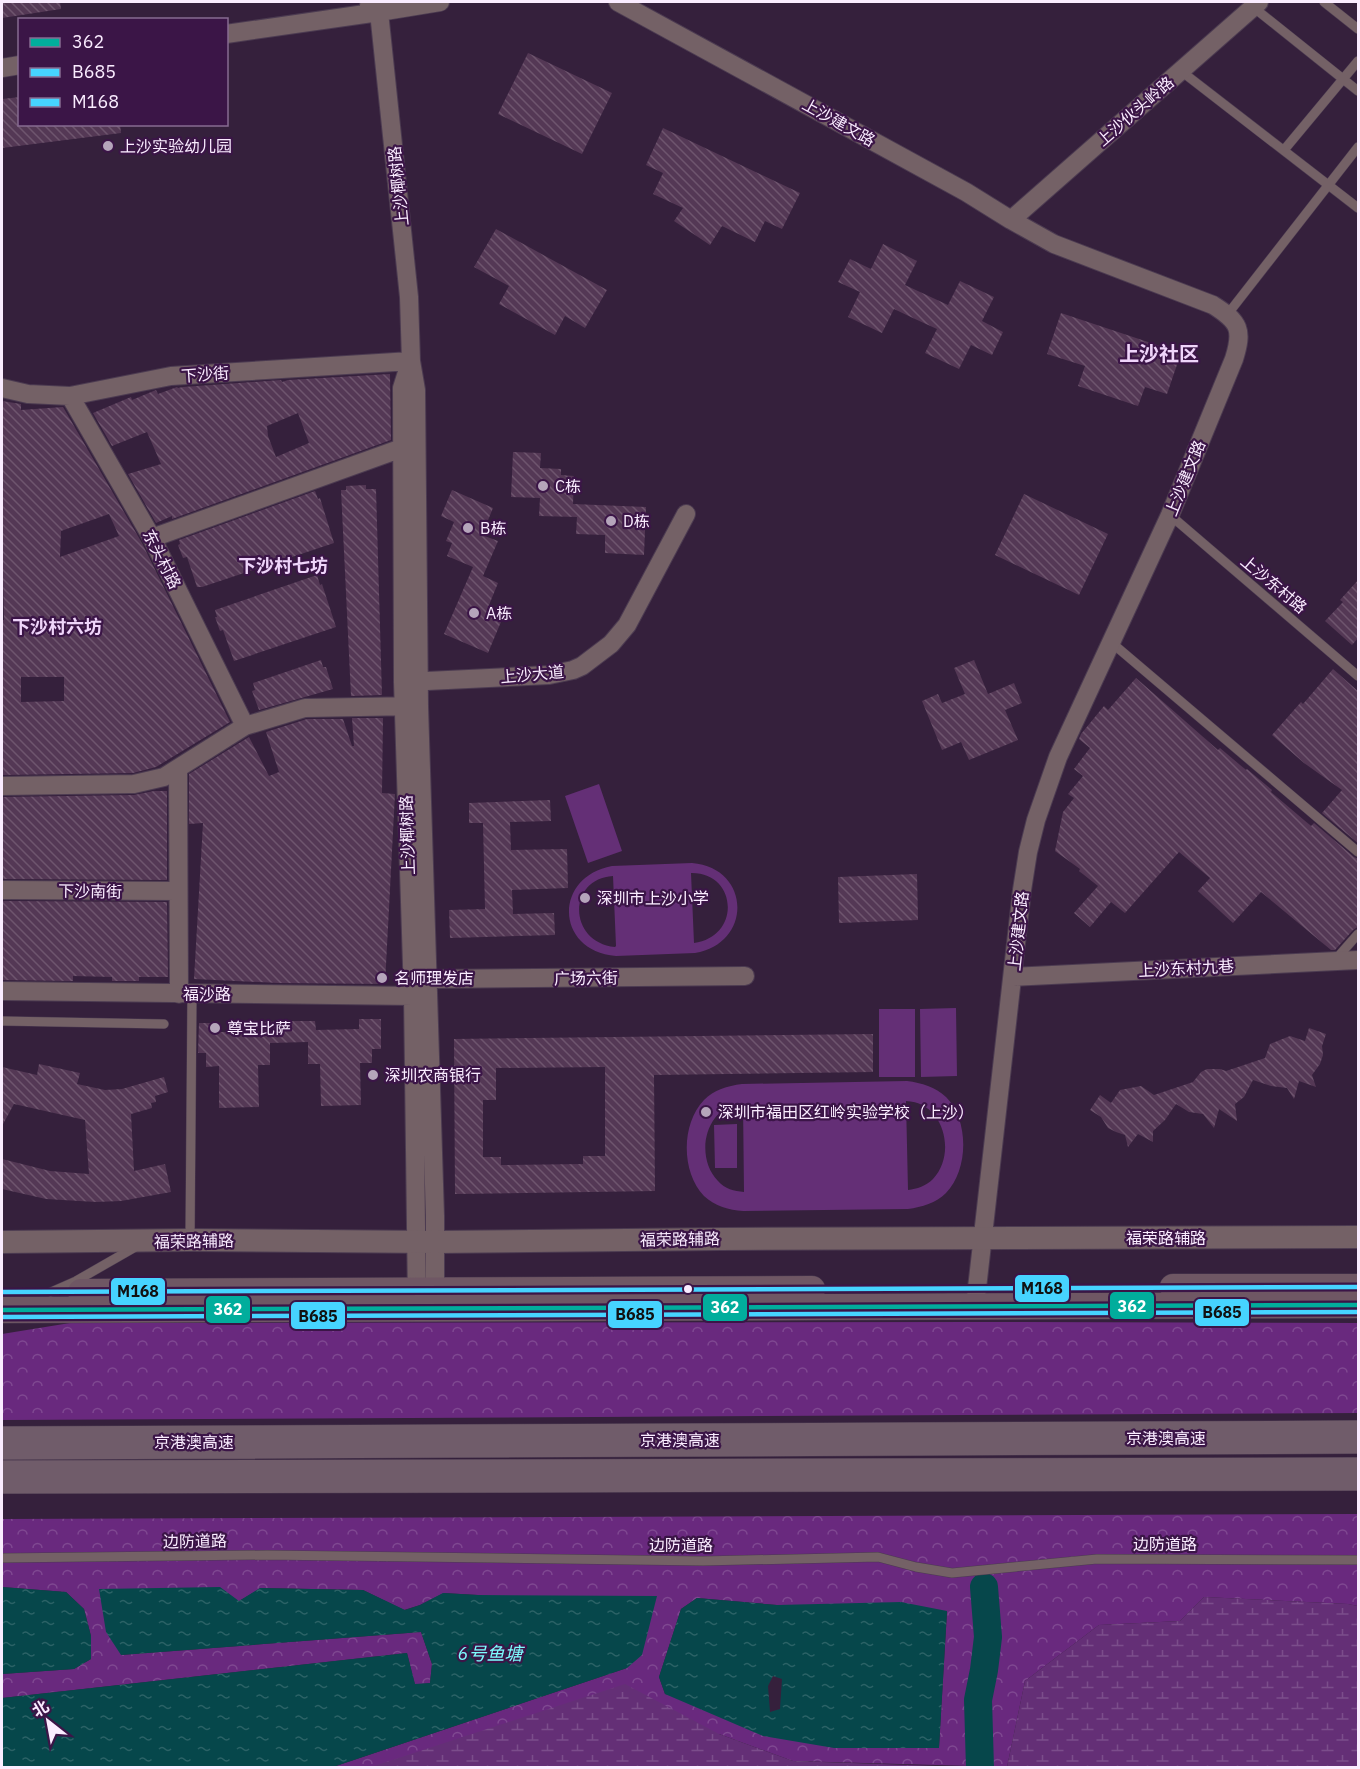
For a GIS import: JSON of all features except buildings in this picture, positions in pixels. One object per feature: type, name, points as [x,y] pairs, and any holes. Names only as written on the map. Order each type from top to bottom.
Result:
[{"type":"highway","name":"京港澳高速","points":[[2,1443],[1359,1437]]},
{"type":"highway","points":[[2,1477],[1359,1474]]},
{"type":"main road","points":[[2,1310],[426,1300],[976,1297],[1359,1287]]},
{"type":"main road","points":[[2,1292],[426,1300]]},
{"type":"main road","points":[[976,1297],[1359,1305]]},
{"type":"street","points":[[362,2],[380,12]]},
{"type":"street","points":[[228,34],[440,2]]},
{"type":"street","name":"上沙建文路","points":[[618,2],[966,192],[1054,244],[1206,302],[1227,315],[1239,332],[1237,349],[1170,515],[1058,757],[1036,820],[1023,881],[976,1297]]},
{"type":"street","name":"上沙伙头岭路","points":[[1011,220],[1256,4]]},
{"type":"street","name":"上沙椰树路","points":[[380,12],[409,297],[411,361],[402,388],[409,446],[411,706],[428,979],[426,1300]]},
{"type":"street","points":[[2,68],[18,66]]},
{"type":"street","name":"下沙街","points":[[2,388],[28,394],[70,396],[171,376],[411,361]]},
{"type":"street","name":"东头村路","points":[[70,396],[152,538],[246,726]]},
{"type":"street","points":[[152,538],[409,446]]},
{"type":"street","name":"上沙大道","points":[[410,681],[549,675],[582,666],[611,644],[627,624],[686,514]]},
{"type":"street","points":[[2,786],[134,784],[164,777],[246,726],[312,706],[411,706]]},
{"type":"street","name":"上沙椰树路","points":[[411,706],[413,996],[425,1242]]},
{"type":"street","points":[[178,768],[178,891],[185,994]]},
{"type":"street","name":"下沙南街","points":[[2,890],[178,891]]},
{"type":"street","name":"上沙东村九巷","points":[[1013,977],[1359,960]]},
{"type":"street","name":"广场六街","points":[[428,979],[745,976]]},
{"type":"street","name":"福沙路","points":[[2,991],[413,996]]},
{"type":"street","name":"福荣路辅路","points":[[2,1242],[1359,1237]]},
{"type":"lane","points":[[1324,2],[1359,29]]},
{"type":"lane","points":[[1256,4],[1359,91]]},
{"type":"lane","points":[[1284,150],[1359,61]]},
{"type":"lane","points":[[1181,71],[1359,208]]},
{"type":"lane","points":[[1227,315],[1359,147]]},
{"type":"lane","name":"上沙东村路","points":[[1170,515],[1359,676]]},
{"type":"lane","points":[[1112,643],[1359,852]]},
{"type":"lane","points":[[1335,961],[1359,934]]},
{"type":"lane","points":[[185,994],[190,1240]]},
{"type":"lane","points":[[2,1021],[164,1024]]},
{"type":"lane","points":[[51,1292],[147,1242]]},
{"type":"lane","name":"边防道路","points":[[2,1558],[279,1556],[703,1561],[878,1557],[952,1573],[1097,1559],[1359,1560]]},
{"type":"green space","points":[[599,784],[622,851],[588,863],[565,796]]},
{"type":"green space","points":[[692,863],[711,868],[726,878],[734,891],[737,906],[735,921],[727,935],[714,946],[695,953],[616,956],[596,951],[581,941],[572,928],[569,913],[571,898],[579,884],[593,873],[612,866]],"holes":[[[691,873],[706,875],[718,883],[725,893],[728,905],[726,918],[720,929],[710,938],[694,943]],[[613,876],[616,946],[615,947],[600,943],[588,934],[579,911],[581,898],[587,888],[598,880]]]},
{"type":"green space","points":[[956,1008],[957,1076],[921,1077],[920,1009]]},
{"type":"green space","points":[[879,1009],[915,1009],[915,1077],[879,1077]]},
{"type":"green space","points":[[907,1081],[928,1086],[946,1097],[959,1118],[962,1131],[962,1158],[954,1183],[938,1199],[908,1209],[743,1211],[722,1207],[704,1196],[696,1186],[688,1161],[688,1135],[696,1110],[704,1100],[721,1089],[742,1084]],"holes":[[[906,1101],[930,1110],[943,1131],[945,1144],[940,1169],[933,1179],[921,1187],[908,1190]],[[743,1103],[744,1192],[730,1189],[718,1181],[706,1159],[705,1146],[712,1122],[730,1106]]]},
{"type":"green space","points":[[737,1124],[737,1168],[715,1168],[714,1125]]},
{"type":"green space","points":[[70,1323],[1358,1323],[1358,1413],[2,1420],[2,1334]]},
{"type":"green space","points":[[1358,1514],[1358,1606],[1204,1597],[1180,1621],[1099,1625],[1025,1681],[1007,1767],[793,1761],[719,1734],[371,1767],[333,1767],[627,1668],[478,1595],[444,1593],[404,1610],[363,1590],[261,1588],[239,1601],[121,1655],[421,1632],[432,1664],[430,1683],[415,1685],[407,1653],[2,1698],[2,1674],[74,1669],[91,1659],[91,1636],[84,1609],[66,1592],[2,1587],[2,1519]],"holes":[[[697,1598],[777,1605],[831,1605],[947,1612],[939,1747],[665,1694],[659,1677],[681,1609]]]},
{"type":"green space","points":[[1204,1597],[1358,1606],[1358,1767],[1007,1767],[1025,1681],[1099,1625],[1180,1621]]},
{"type":"green space","points":[[625,1684],[719,1734],[793,1761],[967,1767],[371,1767]]},
{"type":"water","points":[[2,1587],[66,1592],[84,1609],[91,1636],[91,1659],[74,1669],[2,1674]]},
{"type":"water","name":"6号鱼塘","points":[[220,1587],[239,1601],[260,1588],[363,1590],[405,1610],[443,1593],[657,1596],[642,1655],[627,1668],[333,1767],[2,1767],[2,1698],[407,1653],[415,1684],[430,1683],[432,1664],[421,1632],[121,1655],[106,1632],[99,1589]]},
{"type":"water","points":[[697,1598],[777,1605],[901,1602],[947,1611],[939,1748],[834,1748],[763,1736],[665,1694],[659,1677],[681,1609]],"holes":[[[773,1676],[782,1679],[780,1709],[770,1712],[768,1686]]]},
{"type":"waterway","points":[[980,1768],[978,1700],[988,1637],[984,1587]]},
{"type":"transit line","name":"M168","points":[[2,1292],[1358,1287]]},
{"type":"transit line","name":"362","points":[[2,1310],[1358,1305]]},
{"type":"transit line","name":"B685","points":[[2,1317],[1358,1312]]},
{"type":"place","name":"上沙实验幼儿园","points":[[108,146]]},
{"type":"place","name":"C栋","points":[[543,486]]},
{"type":"place","name":"D栋","points":[[611,521]]},
{"type":"place","name":"B栋","points":[[468,528]]},
{"type":"place","name":"A栋","points":[[474,613]]},
{"type":"place","name":"深圳市上沙小学","points":[[585,898]]},
{"type":"place","name":"名师理发店","points":[[382,978]]},
{"type":"place","name":"尊宝比萨","points":[[215,1028]]},
{"type":"place","name":"深圳农商银行","points":[[373,1075]]},
{"type":"place","name":"深圳市福田区红岭实验学校（上沙）","points":[[706,1112]]},
{"type":"district","name":"上沙社区","points":[[1159,353]]},
{"type":"district","name":"下沙村七坊","points":[[283,565]]},
{"type":"district","name":"下沙村六坊","points":[[57,626]]}]
